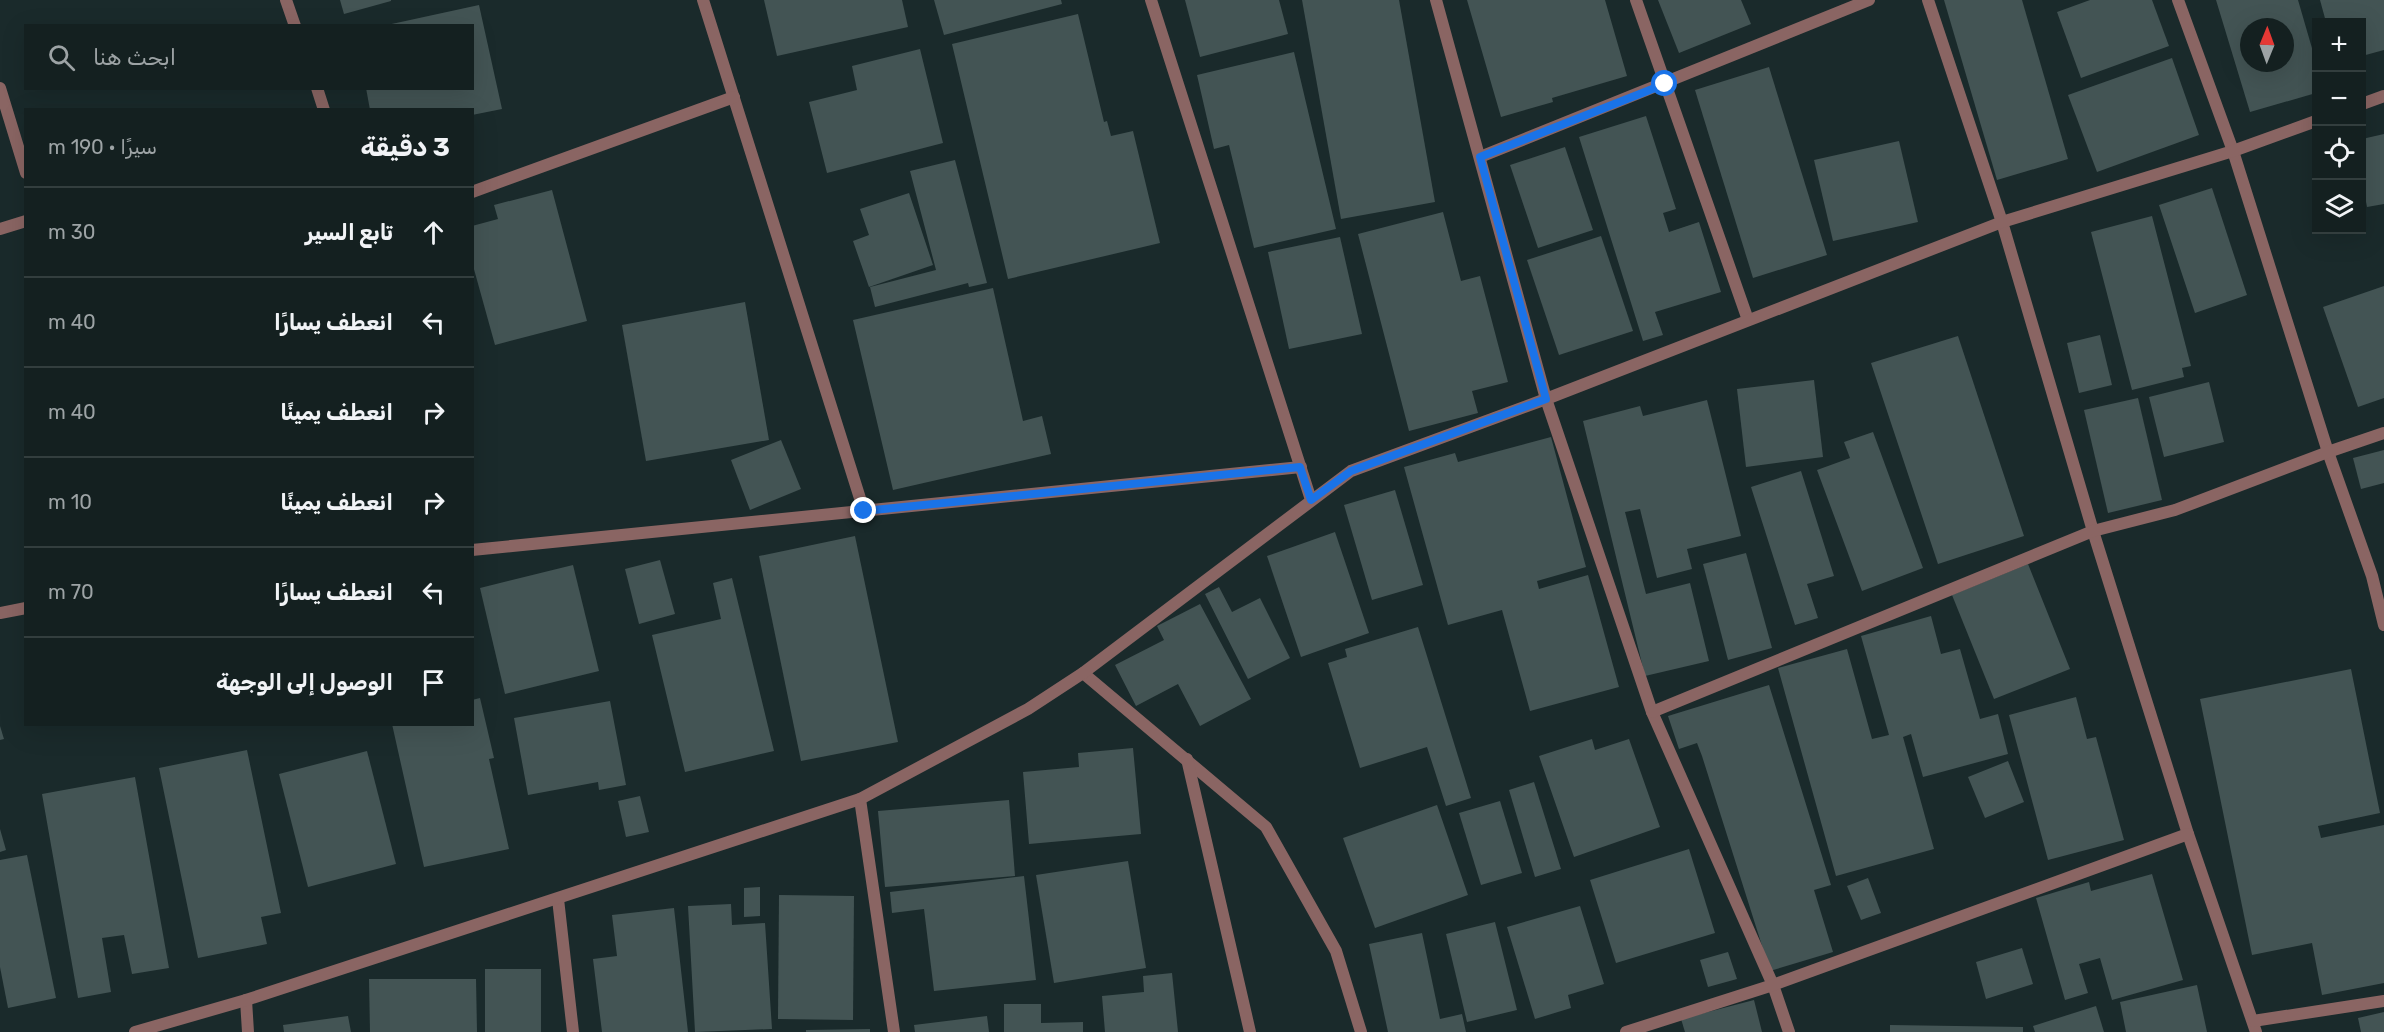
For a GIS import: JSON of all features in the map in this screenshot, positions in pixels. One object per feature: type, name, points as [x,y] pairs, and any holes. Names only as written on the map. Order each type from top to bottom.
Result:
[{"type":"street","points":[[286,0],[294,24]]},
{"type":"street","points":[[703,0],[864,511]]},
{"type":"street","points":[[1151,0],[1311,500]]},
{"type":"street","points":[[1436,0],[1546,399],[1652,712],[1773,985],[1790,1032]]},
{"type":"street","points":[[1636,0],[1748,320]]},
{"type":"street","points":[[1480,157],[1869,0]]},
{"type":"street","points":[[1928,0],[2002,222],[2093,531],[2188,834],[2254,1027],[2384,1001]]},
{"type":"street","points":[[2178,0],[2233,151],[2328,452],[2372,576],[2384,626]]},
{"type":"street","points":[[0,88],[24,166]]},
{"type":"street","points":[[318,90],[323,108]]},
{"type":"street","points":[[2366,102],[2384,96]]},
{"type":"street","points":[[474,191],[734,97]]},
{"type":"street","points":[[135,1032],[246,1000],[860,800],[1028,709],[1083,673],[1351,471],[1546,399],[2002,222],[2233,151],[2312,122]]},
{"type":"street","points":[[0,228],[24,221]]},
{"type":"street","points":[[1652,712],[2093,531],[2175,510],[2384,433]]},
{"type":"street","points":[[474,550],[1300,467]]},
{"type":"street","points":[[0,614],[24,608]]},
{"type":"street","points":[[1083,673],[1266,827],[1336,951],[1361,1032]]},
{"type":"street","points":[[1187,759],[1250,1032]]},
{"type":"street","points":[[860,800],[894,1032]]},
{"type":"street","points":[[1626,1032],[1773,985],[2188,834]]},
{"type":"street","points":[[558,899],[573,1032]]},
{"type":"street","points":[[246,1000],[248,1032]]},
{"type":"building","points":[[340,0],[391,0],[391,1],[344,14]]},
{"type":"building","points":[[764,0],[902,0],[908,27],[777,56]]},
{"type":"building","points":[[934,0],[1061,0],[1062,4],[944,35]]},
{"type":"building","points":[[1185,0],[1279,0],[1288,34],[1200,57]]},
{"type":"building","points":[[1302,0],[1399,0],[1435,202],[1341,219]]},
{"type":"building","points":[[1467,0],[1605,0],[1627,76],[1552,98],[1553,102],[1501,117]]},
{"type":"building","points":[[1658,0],[1741,0],[1751,24],[1679,53]]},
{"type":"building","points":[[1944,0],[2022,0],[2068,159],[1997,180]]},
{"type":"building","points":[[2090,0],[2152,0],[2169,46],[2081,78],[2057,12]]},
{"type":"building","points":[[2216,0],[2298,0],[2312,48],[2312,94],[2250,112]]},
{"type":"building","points":[[2320,0],[2384,0],[2384,50],[2366,55],[2366,18],[2325,18]]},
{"type":"building","points":[[479,5],[502,109],[474,115],[474,108],[370,108],[366,90],[474,90],[474,24],[392,24]]},
{"type":"building","points":[[1078,14],[1104,122],[1107,121],[1111,136],[1133,131],[1160,243],[1008,279],[952,44]]},
{"type":"building","points":[[920,49],[943,143],[827,173],[809,102],[857,90],[852,66]]},
{"type":"building","points":[[1294,52],[1336,229],[1254,248],[1229,145],[1214,149],[1197,75]]},
{"type":"building","points":[[2172,58],[2199,135],[2097,172],[2068,95]]},
{"type":"building","points":[[1769,67],[1827,255],[1753,278],[1695,90]]},
{"type":"building","points":[[1646,116],[1676,209],[1663,213],[1669,232],[1699,222],[1721,292],[1655,312],[1663,335],[1643,341],[1579,137]]},
{"type":"building","points":[[2384,134],[2384,204],[2367,207],[2366,202],[2366,138]]},
{"type":"building","points":[[1899,141],[1918,222],[1833,241],[1814,160]]},
{"type":"building","points":[[1565,147],[1593,230],[1538,248],[1510,165]]},
{"type":"building","points":[[955,160],[987,283],[969,287],[968,283],[875,307],[870,287],[936,270],[910,171]]},
{"type":"building","points":[[2212,188],[2247,295],[2195,313],[2159,205]]},
{"type":"building","points":[[552,190],[587,321],[495,345],[474,269],[474,225],[498,219],[494,205]]},
{"type":"building","points":[[909,193],[933,265],[869,287],[853,241],[869,235],[860,209]]},
{"type":"building","points":[[1443,212],[1461,281],[1480,276],[1508,382],[1472,391],[1478,413],[1409,431],[1358,234]]},
{"type":"building","points":[[2152,216],[2191,366],[2182,368],[2184,377],[2132,390],[2091,232]]},
{"type":"building","points":[[1601,236],[1633,331],[1559,355],[1527,260]]},
{"type":"building","points":[[1340,237],[1362,334],[1289,349],[1268,252]]},
{"type":"building","points":[[2384,286],[2384,398],[2358,407],[2323,307]]},
{"type":"building","points":[[993,288],[1023,421],[1042,416],[1051,454],[893,490],[853,320]]},
{"type":"building","points":[[745,302],[769,440],[646,461],[622,325]]},
{"type":"building","points":[[2100,335],[2112,385],[2079,393],[2067,343]]},
{"type":"building","points":[[1958,336],[2024,536],[1938,564],[1871,363]]},
{"type":"building","points":[[1814,380],[1823,457],[1746,467],[1737,389]]},
{"type":"building","points":[[2209,382],[2224,442],[2164,457],[2149,397]]},
{"type":"building","points":[[2138,398],[2162,500],[2108,513],[2084,410]]},
{"type":"building","points":[[1707,400],[1741,536],[1687,549],[1692,569],[1657,578],[1640,509],[1625,512],[1646,594],[1690,583],[1709,661],[1645,676],[1583,421],[1640,406],[1643,416]]},
{"type":"building","points":[[1873,432],[1923,568],[1862,591],[1817,470],[1850,458],[1844,442]]},
{"type":"building","points":[[1551,437],[1586,567],[1537,581],[1539,589],[1588,575],[1619,687],[1530,711],[1502,610],[1448,625],[1404,467],[1455,453],[1458,462]]},
{"type":"building","points":[[781,440],[801,489],[750,510],[731,460]]},
{"type":"building","points":[[2384,450],[2384,483],[2361,489],[2353,458]]},
{"type":"building","points":[[1801,471],[1834,576],[1807,584],[1818,618],[1795,625],[1751,487]]},
{"type":"building","points":[[1395,490],[1423,585],[1372,600],[1344,505]]},
{"type":"building","points":[[1335,532],[1369,633],[1301,657],[1267,556]]},
{"type":"building","points":[[855,536],[898,742],[801,761],[759,556]]},
{"type":"building","points":[[1746,553],[1772,648],[1728,660],[1703,564]]},
{"type":"building","points":[[660,560],[675,614],[639,624],[625,569]]},
{"type":"building","points":[[2028,564],[2070,669],[1994,699],[1952,595]]},
{"type":"building","points":[[573,565],[599,671],[505,694],[480,588]]},
{"type":"building","points":[[732,578],[774,751],[685,772],[652,635],[721,619],[713,583]]},
{"type":"building","points":[[1219,587],[1232,612],[1260,598],[1290,658],[1248,679],[1205,594]]},
{"type":"building","points":[[1200,604],[1251,699],[1200,726],[1178,684],[1136,706],[1115,665],[1164,640],[1157,626]]},
{"type":"building","points":[[1931,616],[1941,654],[1960,649],[1980,719],[1998,714],[2008,754],[1923,777],[1911,734],[1903,737],[1934,849],[1836,876],[1778,668],[1847,649],[1872,739],[1889,735],[1861,636]]},
{"type":"building","points":[[1418,627],[1471,798],[1446,806],[1427,747],[1360,768],[1328,663],[1347,657],[1345,649]]},
{"type":"building","points":[[2351,669],[2380,813],[2318,826],[2321,838],[2384,825],[2384,983],[2322,995],[2312,943],[2252,955],[2200,699]]},
{"type":"building","points":[[1769,685],[1831,885],[1814,890],[1833,952],[1770,971],[1697,743],[1679,749],[1668,716]]},
{"type":"building","points":[[2076,697],[2087,739],[2096,737],[2124,840],[2048,860],[2009,715]]},
{"type":"building","points":[[480,698],[494,758],[489,759],[509,849],[424,867],[392,726],[474,726],[474,700]]},
{"type":"building","points":[[610,701],[626,785],[599,790],[598,782],[528,795],[514,718]]},
{"type":"building","points":[[0,726],[4,739],[0,740]]},
{"type":"building","points":[[1592,739],[1595,750],[1629,739],[1660,827],[1574,857],[1539,756]]},
{"type":"building","points":[[1133,748],[1141,834],[1029,844],[1023,772],[1079,767],[1078,753]]},
{"type":"building","points":[[247,750],[281,913],[261,917],[267,944],[198,958],[159,768]]},
{"type":"building","points":[[367,751],[396,864],[308,887],[279,774]]},
{"type":"building","points":[[2008,761],[2024,802],[1985,818],[1968,777]]},
{"type":"building","points":[[135,777],[169,968],[132,974],[124,935],[102,938],[111,992],[78,998],[42,794]]},
{"type":"building","points":[[1534,782],[1561,869],[1535,877],[1509,790]]},
{"type":"building","points":[[640,796],[649,832],[626,837],[618,801]]},
{"type":"building","points":[[1009,800],[1015,876],[885,887],[878,811]]},
{"type":"building","points":[[1500,801],[1522,873],[1481,885],[1459,813]]},
{"type":"building","points":[[1437,805],[1468,895],[1375,928],[1343,838]]},
{"type":"building","points":[[0,829],[6,850],[0,852]]},
{"type":"building","points":[[1689,849],[1715,933],[1616,963],[1590,880]]},
{"type":"building","points":[[27,855],[56,998],[8,1008],[0,967],[0,860]]},
{"type":"building","points":[[1128,861],[1146,968],[1054,983],[1036,875]]},
{"type":"building","points":[[2152,874],[2183,980],[2112,1000],[2100,958],[2079,964],[2088,993],[2065,1000],[2036,898],[2089,882],[2091,891]]},
{"type":"building","points":[[1024,876],[1036,980],[934,991],[924,909],[892,913],[890,892]]},
{"type":"building","points":[[1868,878],[1881,913],[1861,920],[1847,886]]},
{"type":"building","points":[[760,887],[760,916],[744,917],[744,888]]},
{"type":"building","points":[[779,895],[854,896],[853,1020],[778,1019]]},
{"type":"building","points":[[731,904],[732,925],[765,923],[772,1029],[695,1032],[688,906]]},
{"type":"building","points":[[1580,906],[1604,984],[1568,995],[1571,1008],[1535,1019],[1507,927]]},
{"type":"building","points":[[674,908],[688,1032],[602,1032],[593,959],[617,956],[612,915]]},
{"type":"building","points":[[1495,922],[1517,1010],[1467,1022],[1446,934]]},
{"type":"building","points":[[1422,933],[1440,1019],[1462,1014],[1466,1032],[1388,1032],[1369,944]]},
{"type":"building","points":[[2022,948],[2033,984],[1986,999],[1976,962]]},
{"type":"building","points":[[1728,952],[1737,979],[1708,987],[1700,960]]},
{"type":"building","points":[[485,969],[541,969],[541,1032],[485,1032]]},
{"type":"building","points":[[1172,973],[1178,1032],[1105,1032],[1102,996],[1144,992],[1143,976]]},
{"type":"building","points":[[369,979],[476,979],[477,1032],[370,1032]]},
{"type":"building","points":[[2197,985],[2207,1032],[2126,1032],[2120,1002]]},
{"type":"building","points":[[1754,1000],[1762,1032],[1685,1032],[1681,1019]]},
{"type":"building","points":[[1004,1004],[1041,1004],[1041,1023],[1083,1022],[1083,1032],[1004,1032]]},
{"type":"building","points":[[2096,1006],[2104,1032],[2035,1032],[2033,1026]]},
{"type":"building","points":[[2384,1012],[2384,1032],[2361,1032],[2358,1018]]},
{"type":"building","points":[[348,1016],[351,1032],[284,1032],[283,1025]]},
{"type":"building","points":[[987,1016],[989,1032],[915,1032],[914,1025]]},
{"type":"building","points":[[1890,1025],[2023,1027],[2023,1032],[1890,1032]]},
{"type":"building","points":[[870,1029],[870,1032],[806,1032],[806,1030]]},
{"type":"route","points":[[864,511],[1300,467],[1311,500],[1351,471],[1546,399],[1480,157],[1665,84]]}]
